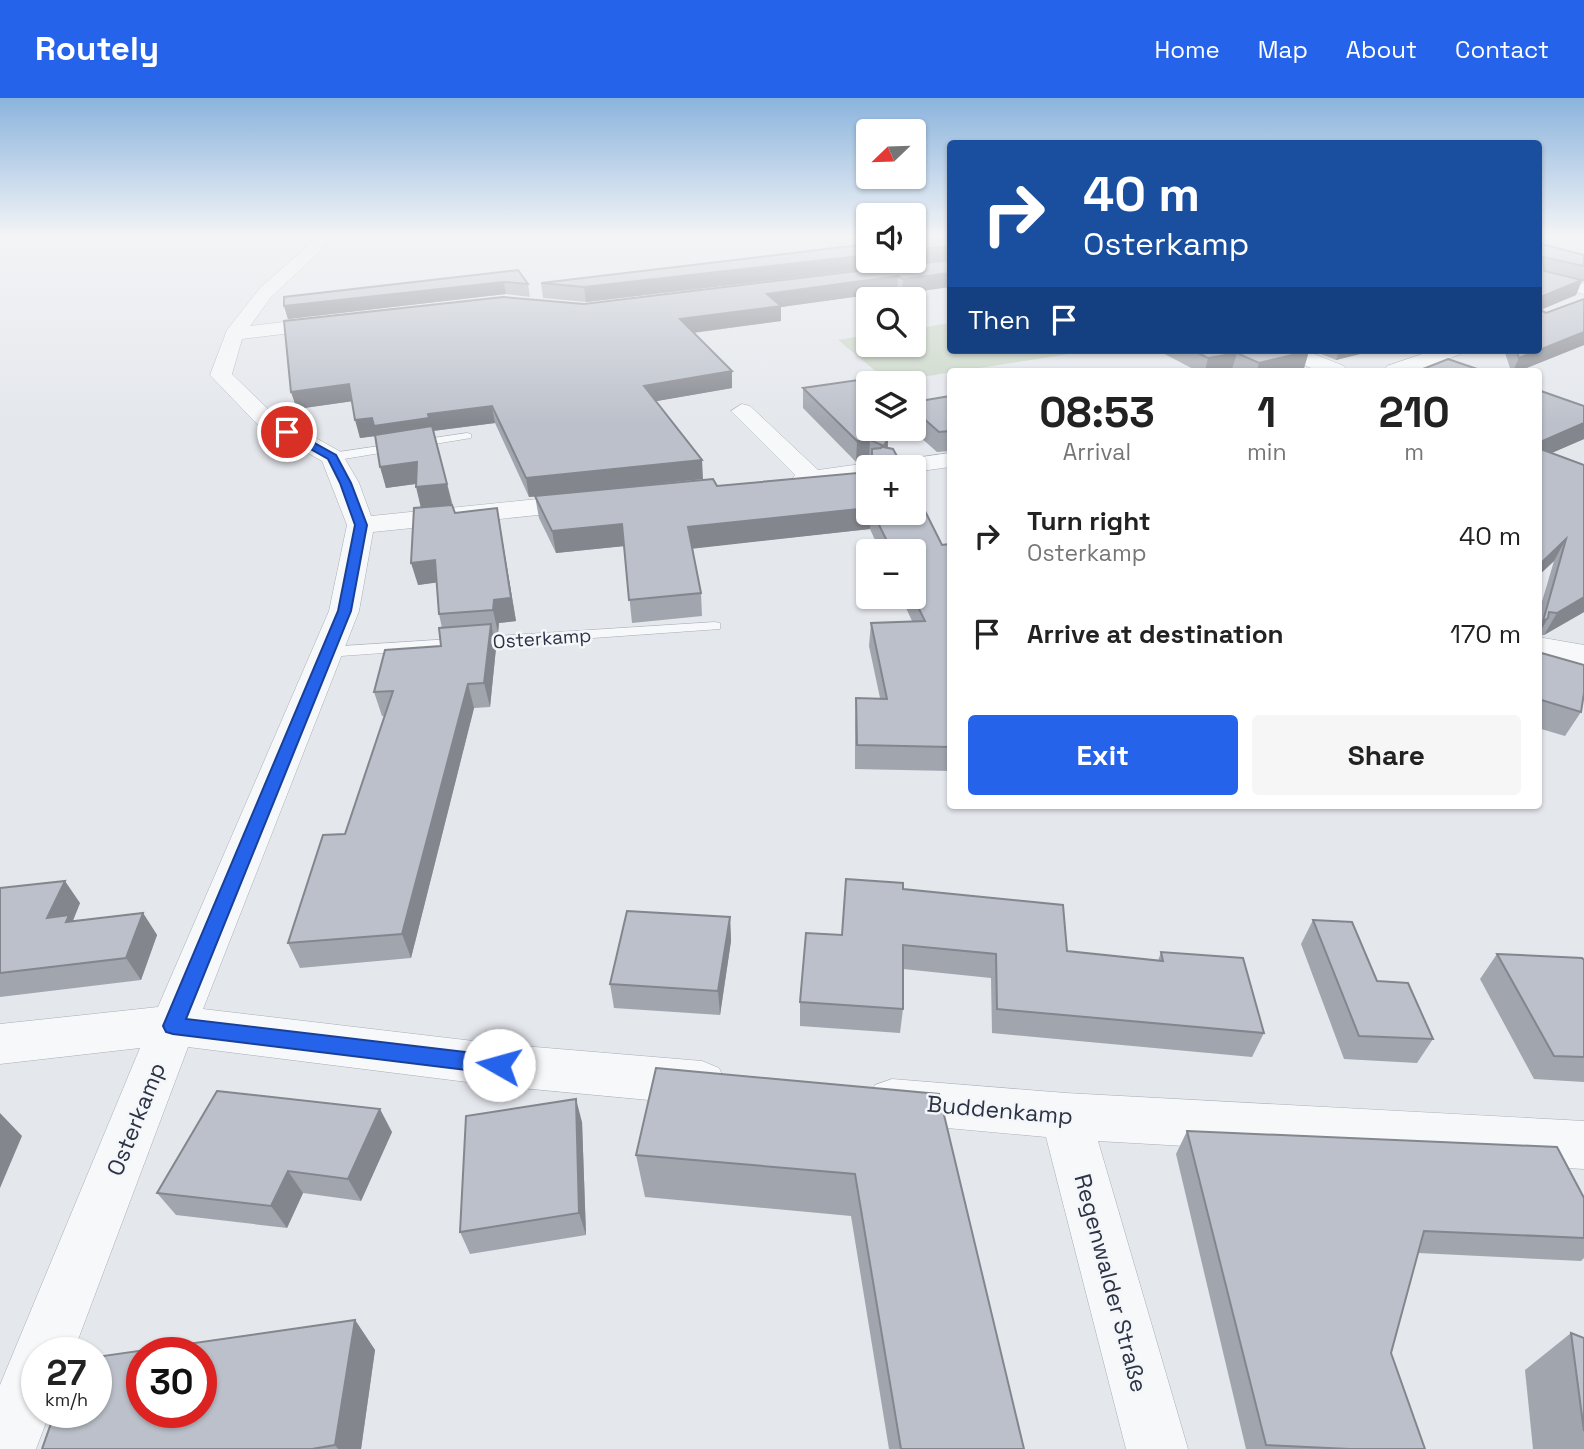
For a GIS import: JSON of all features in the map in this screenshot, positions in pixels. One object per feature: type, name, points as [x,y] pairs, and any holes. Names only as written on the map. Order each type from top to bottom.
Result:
[{"type":"street","points":[[261,299],[234,334],[220,375],[265,419],[332,457],[346,483],[361,525],[617,499]]},
{"type":"street","points":[[234,334],[356,320]]},
{"type":"street","points":[[1296,354],[1329,368]]},
{"type":"street","points":[[1403,368],[1443,354]]},
{"type":"street","points":[[742,411],[813,478]]},
{"type":"street","points":[[926,463],[945,461]]},
{"type":"street","points":[[774,482],[856,473]]},
{"type":"street","name":"Osterkamp","points":[[49,1337],[173,1026],[344,611],[361,525]]},
{"type":"street","points":[[1542,648],[1584,655]]},
{"type":"street","points":[[0,1044],[173,1026],[499,1065],[748,1087]]},
{"type":"street","name":"Buddenkamp","points":[[845,1096],[1066,1116],[1584,1145]]},
{"type":"street","name":"Regenwalder Straße","points":[[1066,1116],[1157,1449]]},
{"type":"street","points":[[5,1449],[21,1408]]},
{"type":"lane","points":[[332,457],[467,436]]},
{"type":"lane","name":"Osterkamp","points":[[327,652],[715,626]]},
{"type":"green space","points":[[947,324],[947,354],[1070,354],[979,368],[947,368],[947,373],[926,376],[926,371],[876,371],[859,357],[926,357],[926,327]]},
{"type":"green space","points":[[856,337],[856,355],[838,340]]},
{"type":"building","points":[[284,299],[348,299],[284,306]]},
{"type":"building","points":[[484,299],[527,299],[584,304],[625,299],[773,299],[781,306],[680,319],[732,371],[644,386],[702,460],[526,478],[492,406],[428,414],[429,418],[374,426],[372,418],[355,420],[349,384],[291,392],[284,321]]},
{"type":"building","points":[[1584,299],[1584,332],[1542,349],[1542,311],[1546,313]]},
{"type":"building","points":[[1200,354],[1231,354],[1208,358]]},
{"type":"building","points":[[1239,354],[1296,354],[1259,363]]},
{"type":"building","points":[[1448,359],[1474,368],[1426,368]]},
{"type":"building","points":[[856,380],[856,440],[803,388]]},
{"type":"building","points":[[1542,391],[1584,406],[1584,423],[1542,441]]},
{"type":"building","points":[[947,396],[947,431],[939,432],[926,421],[926,400]]},
{"type":"building","points":[[432,426],[447,484],[416,487],[417,462],[380,467],[375,435]]},
{"type":"building","points":[[872,441],[887,441],[883,447],[893,449],[896,455],[872,455],[872,449],[881,448],[882,445]]},
{"type":"building","points":[[1542,449],[1584,465],[1584,597],[1557,613],[1549,612],[1548,618],[1543,621],[1566,539],[1542,562]]},
{"type":"building","points":[[856,473],[856,509],[688,527],[701,593],[629,600],[622,524],[552,531],[535,496],[713,479],[717,486]]},
{"type":"building","points":[[452,505],[455,513],[497,508],[511,598],[494,600],[493,610],[439,614],[435,560],[411,563],[414,508]]},
{"type":"building","points":[[926,513],[942,545],[947,544],[947,747],[857,745],[856,698],[887,699],[871,623],[925,621],[919,609],[926,609],[926,539],[886,539],[879,525],[926,525]]},
{"type":"building","points":[[491,624],[484,683],[468,684],[402,934],[288,943],[323,835],[345,834],[393,691],[374,692],[385,650],[441,646],[439,628]]},
{"type":"building","points":[[1542,653],[1584,665],[1581,712],[1542,700]]},
{"type":"building","points":[[846,879],[903,883],[903,889],[1063,905],[1067,951],[1163,961],[1161,952],[1243,958],[1264,1033],[997,1009],[996,954],[903,945],[903,1009],[800,1002],[806,933],[842,935]]},
{"type":"building","points":[[65,881],[47,918],[69,915],[66,922],[143,913],[126,958],[0,973],[0,888]]},
{"type":"building","points":[[627,911],[730,917],[718,991],[610,984]]},
{"type":"building","points":[[1313,920],[1352,922],[1377,981],[1408,983],[1433,1039],[1359,1036]]},
{"type":"building","points":[[1497,954],[1584,960],[1584,1057],[1554,1056]]},
{"type":"building","points":[[656,1068],[939,1094],[1024,1449],[901,1449],[855,1174],[636,1155]]},
{"type":"building","points":[[217,1091],[380,1109],[348,1179],[288,1171],[271,1206],[157,1193]]},
{"type":"building","points":[[576,1099],[579,1213],[460,1232],[466,1116]]},
{"type":"building","points":[[1187,1131],[1557,1147],[1584,1198],[1584,1238],[1424,1231],[1391,1353],[1425,1449],[1266,1445]]},
{"type":"building","points":[[355,1320],[335,1445],[312,1449],[42,1449],[49,1428],[112,1428],[112,1355],[126,1353],[126,1428],[217,1428],[217,1340]]},
{"type":"building","points":[[1571,1333],[1584,1338],[1584,1431]]},
{"type":"route","points":[[287,432],[332,457],[346,483],[361,525],[344,611],[173,1026],[499,1065]]}]
